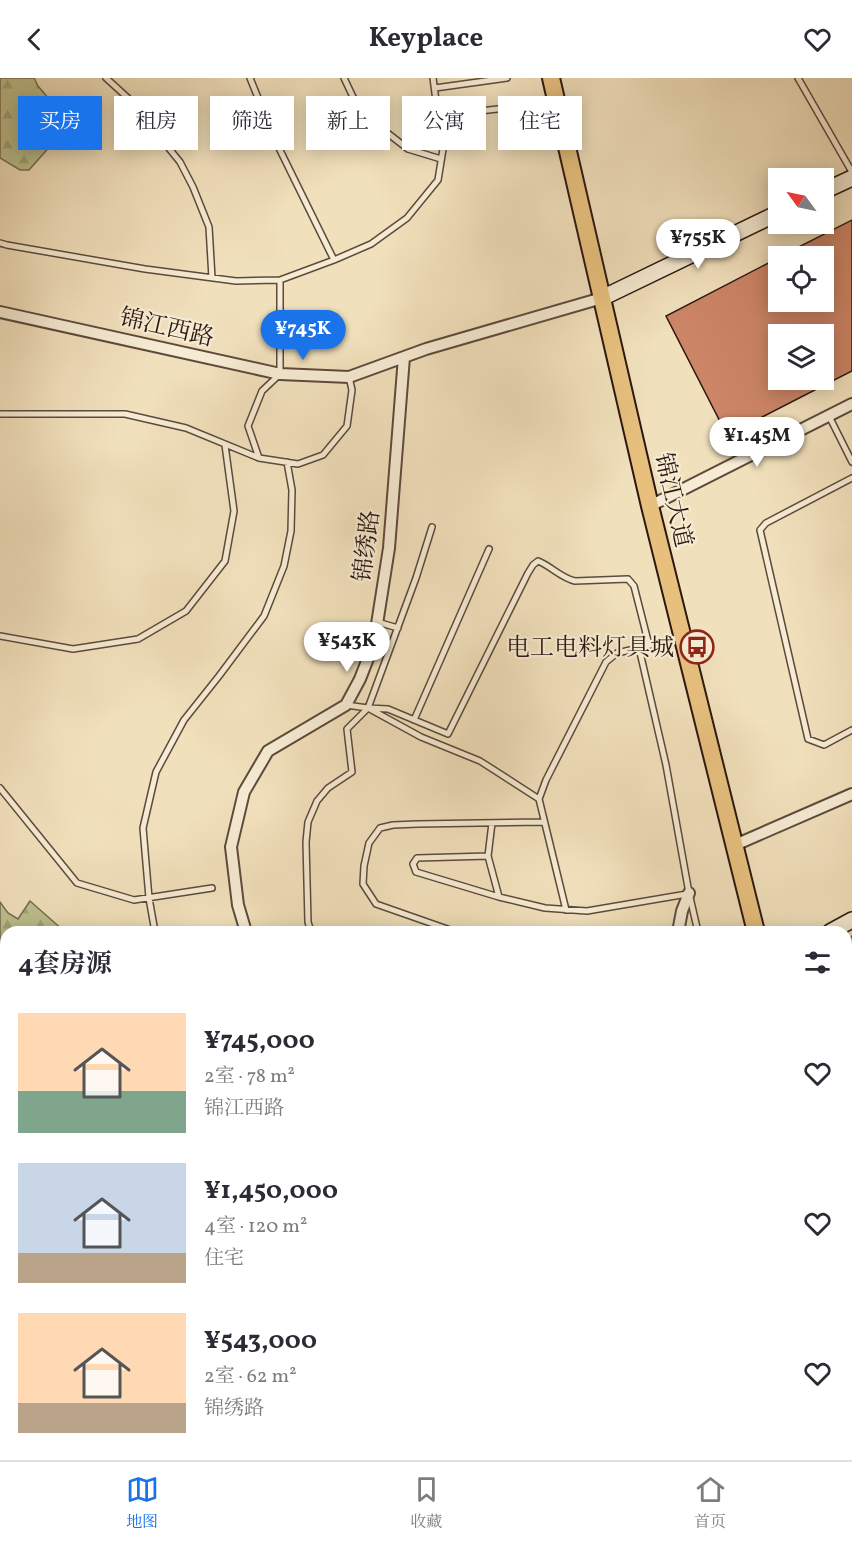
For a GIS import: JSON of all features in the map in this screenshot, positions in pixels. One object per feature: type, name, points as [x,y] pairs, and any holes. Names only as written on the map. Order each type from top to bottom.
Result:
[{"type":"main road","name":"锦江大道","points":[[551,78],[556,96]]},
{"type":"main road","name":"锦江大道","points":[[568,150],[650,506],[755,926]]},
{"type":"main road","points":[[834,186],[852,178]]},
{"type":"main road","points":[[602,298],[768,218]]},
{"type":"street","name":"锦江西路","points":[[0,312],[280,374],[349,377],[426,349],[602,298]]},
{"type":"street","name":"锦绣路","points":[[346,705],[360,679],[374,643],[389,548],[404,357]]},
{"type":"street","points":[[650,506],[852,404]]},
{"type":"street","points":[[244,926],[238,905],[231,847],[244,792],[268,751],[346,705]]},
{"type":"street","points":[[735,846],[852,794]]},
{"type":"street","points":[[679,926],[689,893]]},
{"type":"lane","points":[[106,78],[133,105],[180,162],[189,178],[209,227],[212,278]]},
{"type":"lane","points":[[250,78],[276,142],[334,260]]},
{"type":"lane","points":[[344,78],[353,97],[372,121],[408,149],[441,159]]},
{"type":"lane","points":[[433,78],[436,96]]},
{"type":"lane","points":[[435,88],[507,78]]},
{"type":"lane","points":[[798,78],[852,172]]},
{"type":"lane","points":[[0,243],[145,269],[212,278],[236,281],[280,280],[371,244],[407,218],[438,180],[443,150]]},
{"type":"lane","points":[[259,458],[248,426],[262,391],[280,374],[280,280]]},
{"type":"lane","points":[[0,414],[125,414],[186,428],[259,458],[298,464],[323,455],[347,426],[352,390],[349,377]]},
{"type":"lane","points":[[829,416],[852,462]]},
{"type":"lane","points":[[0,636],[73,650],[138,639],[186,611],[225,561],[234,512],[225,444]]},
{"type":"lane","points":[[154,926],[149,898],[143,828],[156,772],[184,720],[264,616],[284,566],[291,531],[292,490],[287,462]]},
{"type":"lane","points":[[852,478],[766,523],[760,530],[808,740],[824,745],[852,730]]},
{"type":"lane","points":[[309,926],[306,842],[308,822],[317,801],[328,788],[352,772],[347,729],[368,708],[416,578],[432,527]]},
{"type":"lane","points":[[414,720],[489,549]]},
{"type":"lane","points":[[346,705],[387,709],[448,734],[528,573],[538,561],[568,580],[628,579],[634,586],[649,645]]},
{"type":"lane","points":[[377,622],[398,627]]},
{"type":"lane","points":[[566,910],[539,799],[546,780],[606,662],[617,652],[683,637]]},
{"type":"lane","points":[[639,648],[666,765],[697,926]]},
{"type":"lane","points":[[368,708],[421,737],[480,761],[539,799]]},
{"type":"lane","points":[[0,788],[77,883],[134,900],[212,888]]},
{"type":"lane","points":[[439,926],[376,904],[363,884],[369,843],[380,828],[393,825],[544,822]]},
{"type":"lane","points":[[492,823],[488,856],[499,897]]},
{"type":"lane","points":[[488,856],[417,858],[413,864],[417,872],[499,897],[545,908],[587,911],[689,893]]},
{"type":"green space","points":[[0,78],[34,78],[47,96],[18,96],[18,150],[47,150],[29,170],[20,170],[0,158]]},
{"type":"green space","points":[[30,901],[58,926],[0,926],[0,902],[8,913],[18,919]]},
{"type":"building","points":[[852,220],[852,371],[834,380],[834,324],[768,324],[768,390],[815,390],[727,435],[666,316],[768,263],[768,312],[834,312],[834,246],[801,246],[824,234],[834,234],[834,229]]},
{"type":"place","name":"电工电料灯具城","points":[[697,647]]}]
